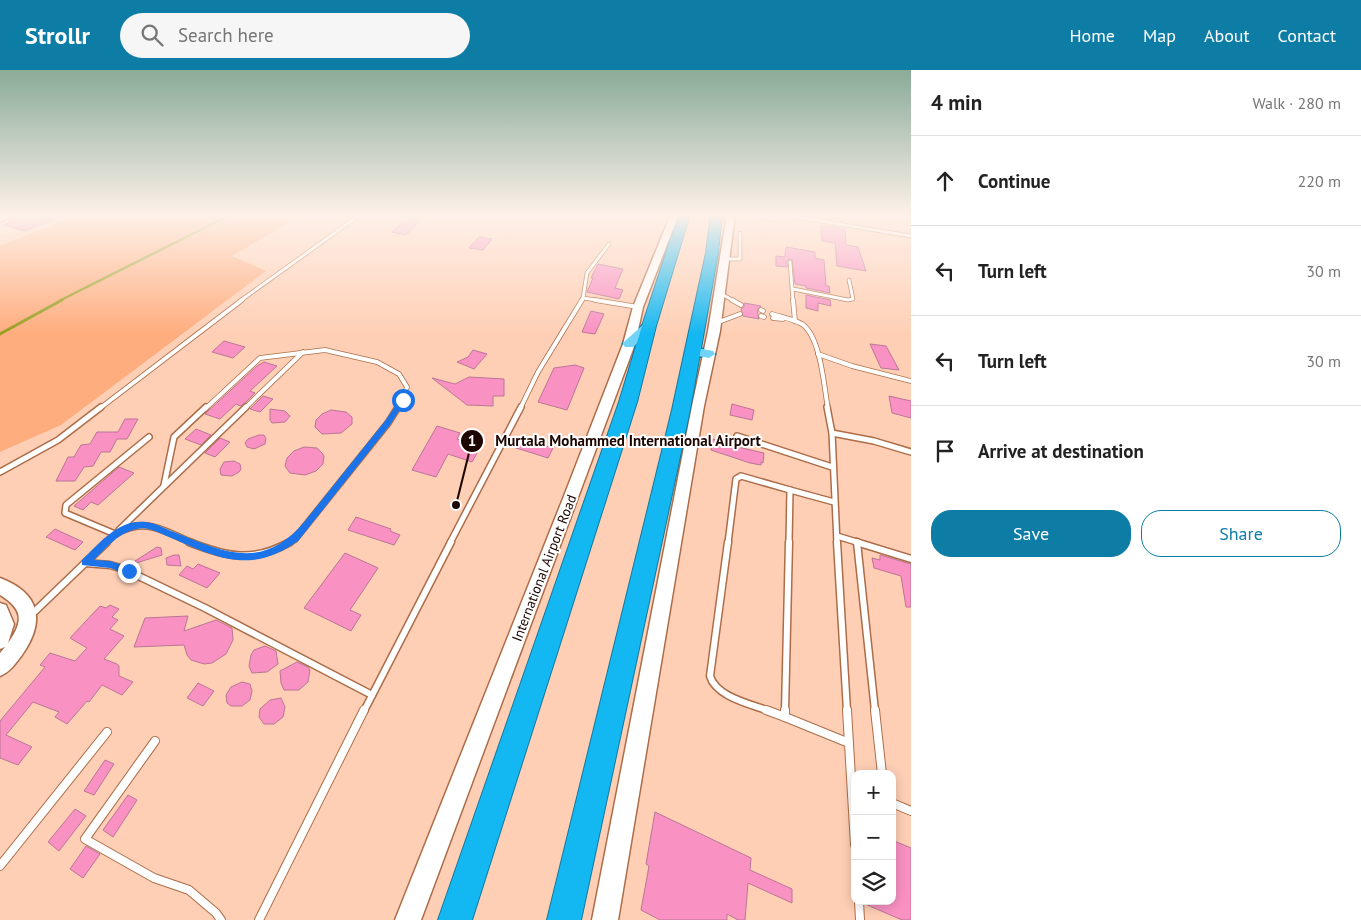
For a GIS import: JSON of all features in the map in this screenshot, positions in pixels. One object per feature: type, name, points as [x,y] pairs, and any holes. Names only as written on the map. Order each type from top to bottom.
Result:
[{"type":"highway","name":"International Airport Road","points":[[455,920],[628,402],[649,326],[672,254]]},
{"type":"highway","points":[[564,920],[681,410],[712,254]]},
{"type":"main road","name":"International Airport Road","points":[[408,920],[629,344],[638,307],[659,254]]},
{"type":"main road","points":[[605,920],[727,254]]},
{"type":"main road","points":[[629,344],[649,326]]},
{"type":"main road","points":[[692,350],[709,354]]},
{"type":"main road","points":[[0,586],[25,604],[29,617],[23,637],[0,667]]},
{"type":"main road","points":[[0,611],[5,624],[0,640]]},
{"type":"lane","points":[[0,472],[58,440],[220,316],[306,254]]},
{"type":"lane","points":[[259,920],[418,603],[502,446],[538,372],[583,298],[587,273],[602,254]]},
{"type":"lane","points":[[726,259],[740,259],[740,254]]},
{"type":"lane","points":[[790,262],[796,322]]},
{"type":"lane","points":[[793,289],[848,300],[853,299],[849,280]]},
{"type":"lane","points":[[720,293],[741,304]]},
{"type":"lane","points":[[583,298],[638,307]]},
{"type":"lane","points":[[715,324],[740,314]]},
{"type":"lane","points":[[772,316],[796,322],[810,332],[818,354],[832,433],[832,467],[851,770]]},
{"type":"lane","points":[[149,437],[66,505],[65,513],[115,534],[137,525],[150,526],[214,552],[249,557],[265,555],[280,549],[295,539],[388,423],[403,400],[407,387],[399,374],[377,362],[325,350],[260,358],[174,437],[164,486]]},
{"type":"lane","points":[[29,617],[303,352]]},
{"type":"lane","points":[[818,354],[852,366],[911,382]]},
{"type":"lane","points":[[832,433],[874,441],[911,452]]},
{"type":"lane","points":[[737,436],[832,467]]},
{"type":"lane","points":[[834,502],[741,476],[736,479],[710,676],[712,683],[725,693],[850,743]]},
{"type":"lane","points":[[785,718],[790,490]]},
{"type":"lane","points":[[837,536],[911,559]]},
{"type":"lane","points":[[856,542],[882,770]]},
{"type":"lane","points":[[85,563],[110,564],[124,569],[205,608],[372,695]]},
{"type":"lane","points":[[0,866],[107,732]]},
{"type":"lane","points":[[155,741],[85,839],[154,878],[189,890],[216,913],[221,920]]},
{"type":"lane","points":[[896,805],[911,811]]},
{"type":"lane","points":[[859,905],[860,920]]},
{"type":"shaded area","points":[[0,254],[911,254],[911,920],[0,920]]},
{"type":"shaded area","points":[[0,254],[236,254],[232,256],[266,271],[61,425],[0,452]]},
{"type":"building","points":[[785,254],[815,254],[815,258],[824,260],[826,286],[829,286],[830,293],[795,284],[792,259],[787,260],[787,267],[776,266],[776,256],[785,257]]},
{"type":"building","points":[[836,254],[860,254],[866,271],[837,266]]},
{"type":"building","points":[[598,264],[623,269],[615,288],[623,290],[619,299],[587,292]]},
{"type":"building","points":[[806,295],[830,300],[831,306],[818,303],[818,311],[806,308]]},
{"type":"building","points":[[744,303],[761,306],[757,310],[759,319],[743,316],[741,309],[744,307]]},
{"type":"building","points":[[591,311],[604,314],[595,334],[582,332]]},
{"type":"building","points":[[224,341],[245,347],[233,358],[212,352]]},
{"type":"building","points":[[870,344],[886,346],[899,370],[881,368]]},
{"type":"building","points":[[473,350],[487,354],[474,369],[457,362],[468,357]]},
{"type":"building","points":[[264,362],[277,366],[250,391],[255,393],[245,403],[241,406],[236,404],[220,419],[205,414],[257,366]]},
{"type":"building","points":[[575,365],[584,368],[567,410],[538,402],[554,368]]},
{"type":"building","points":[[469,377],[504,379],[504,396],[493,396],[493,406],[467,405],[432,378],[455,384]]},
{"type":"building","points":[[263,396],[273,399],[260,412],[250,409]]},
{"type":"building","points":[[889,396],[911,401],[911,418],[892,413]]},
{"type":"building","points":[[732,404],[754,410],[752,420],[730,415]]},
{"type":"building","points":[[270,409],[285,411],[290,416],[285,422],[272,423],[270,420]]},
{"type":"building","points":[[331,410],[346,412],[352,417],[352,424],[341,433],[322,434],[315,427],[316,420],[322,414]]},
{"type":"building","points":[[125,419],[138,419],[127,439],[117,439],[110,452],[101,452],[93,466],[84,467],[75,481],[56,481],[68,457],[74,457],[81,445],[90,444],[97,432],[118,432]]},
{"type":"building","points":[[437,426],[460,433],[457,439],[481,446],[472,462],[448,454],[436,477],[412,470]]},
{"type":"building","points":[[196,429],[211,435],[201,445],[185,439]]},
{"type":"building","points":[[264,435],[266,439],[265,444],[254,449],[247,447],[245,443],[248,439]]},
{"type":"building","points":[[220,438],[230,442],[215,457],[205,453]]},
{"type":"building","points":[[518,438],[553,448],[548,458],[513,447]]},
{"type":"building","points":[[713,439],[725,442],[725,444],[764,453],[763,463],[761,462],[761,465],[750,463],[711,450]]},
{"type":"building","points":[[304,447],[317,448],[324,456],[323,464],[316,471],[305,475],[290,473],[285,466],[287,458],[294,451]]},
{"type":"building","points":[[234,461],[240,464],[241,469],[239,472],[232,476],[221,475],[220,469],[224,462]]},
{"type":"building","points":[[119,467],[134,473],[98,505],[91,502],[83,510],[74,506]]},
{"type":"building","points":[[356,517],[391,529],[390,531],[400,535],[394,545],[348,530]]},
{"type":"building","points":[[55,529],[83,542],[75,550],[46,537]]},
{"type":"building","points":[[157,547],[161,548],[162,555],[136,563],[135,561]]},
{"type":"building","points":[[345,553],[378,568],[350,610],[361,615],[351,631],[304,608]]},
{"type":"building","points":[[179,555],[181,566],[167,565],[166,558]]},
{"type":"building","points":[[880,555],[911,564],[911,607],[906,607],[901,576],[874,568],[872,558],[880,560]]},
{"type":"building","points":[[198,564],[220,573],[207,588],[179,575],[187,566],[193,569]]},
{"type":"building","points":[[110,605],[119,609],[112,617],[118,620],[110,629],[124,636],[104,659],[117,664],[119,666],[119,676],[133,682],[122,695],[102,685],[89,702],[87,701],[67,724],[55,717],[59,712],[33,702],[6,735],[32,747],[18,765],[0,758],[0,721],[45,667],[40,665],[50,653],[75,661],[87,648],[70,638],[100,606],[106,608]]},
{"type":"building","points":[[188,616],[184,631],[216,620],[232,628],[233,640],[226,654],[212,663],[204,664],[191,660],[187,655],[184,645],[134,647],[145,618]]},
{"type":"building","points":[[265,646],[276,651],[278,664],[267,672],[252,673],[249,666],[251,655],[254,650]]},
{"type":"building","points":[[297,662],[308,667],[310,670],[308,682],[299,690],[284,690],[280,671]]},
{"type":"building","points":[[242,682],[250,684],[252,691],[250,700],[242,706],[231,706],[227,703],[226,695],[231,687]]},
{"type":"building","points":[[198,683],[214,691],[203,706],[187,698]]},
{"type":"building","points":[[281,698],[285,707],[283,717],[274,724],[264,724],[259,717],[260,709],[270,700]]},
{"type":"building","points":[[105,760],[114,764],[94,795],[84,791]]},
{"type":"building","points":[[128,795],[137,800],[113,837],[103,830]]},
{"type":"building","points":[[75,809],[86,816],[59,851],[48,842]]},
{"type":"building","points":[[655,812],[751,858],[750,870],[792,889],[792,903],[748,883],[745,920],[738,920],[727,914],[727,920],[660,920],[641,910],[649,866],[646,864]]},
{"type":"building","points":[[896,842],[911,848],[911,920],[902,920],[867,905],[896,905]]},
{"type":"building","points":[[86,846],[100,854],[83,878],[70,869]]},
{"type":"waterway","points":[[59,301],[153,254]]},
{"type":"waterway","points":[[0,334],[62,300]]},
{"type":"place","name":"Murtala Mohammed International Airport","points":[[456,505]]},
{"type":"route","points":[[129,571],[110,564],[85,563],[115,534],[137,525],[150,526],[214,552],[229,555],[249,557],[265,555],[280,549],[295,539],[388,423],[403,400]]}]
